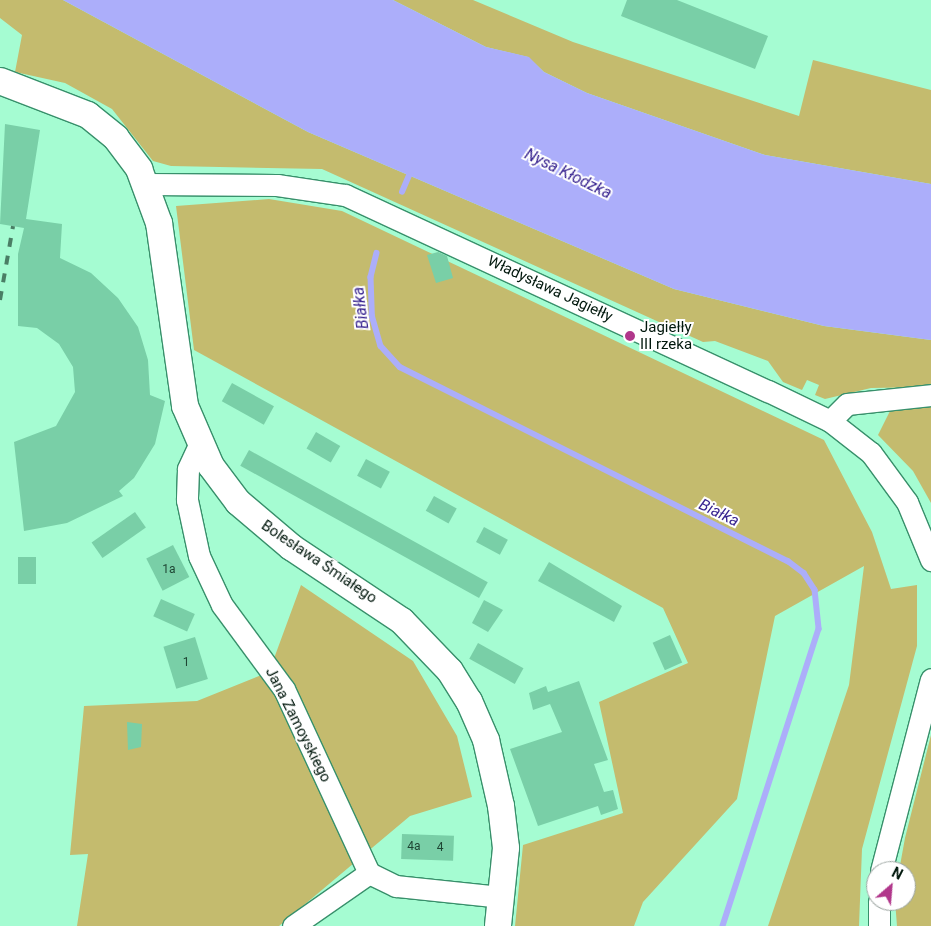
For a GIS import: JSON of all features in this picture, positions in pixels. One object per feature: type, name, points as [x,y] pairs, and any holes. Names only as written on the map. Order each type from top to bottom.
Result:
[{"type":"street","name":"Bolesława Śmiałego","points":[[0,81],[88,115],[116,138],[147,184],[159,223],[182,394],[200,443],[211,466],[256,521],[384,606],[450,671],[486,740],[498,788],[506,848],[498,926]]},
{"type":"street","name":"Władysława Jagiełły","points":[[147,184],[277,185],[345,195],[830,421],[871,454],[889,476],[921,530],[931,560]]},
{"type":"street","points":[[830,421],[847,404],[931,395]]},
{"type":"street","name":"Jana Zamoyskiego","points":[[200,443],[188,469],[187,500],[200,556],[222,605],[284,689],[369,873]]},
{"type":"street","points":[[884,861],[931,679]]},
{"type":"street","points":[[293,926],[369,873],[396,886],[501,897]]},
{"type":"street","points":[[878,911],[879,926]]},
{"type":"shaded area","points":[[0,0],[63,0],[308,132],[674,289],[824,326],[931,340],[931,387],[871,388],[825,399],[815,395],[819,385],[807,380],[802,390],[783,382],[768,361],[715,341],[703,342],[322,169],[171,166],[153,161],[112,109],[65,83],[15,72],[22,35],[0,18]]},
{"type":"shaded area","points":[[393,0],[473,0],[573,42],[799,116],[813,60],[931,90],[931,184],[765,155],[587,93],[544,72],[528,57],[486,47]]},
{"type":"shaded area","points":[[269,199],[342,211],[824,440],[872,532],[891,589],[917,585],[917,646],[862,849],[859,926],[768,926],[849,685],[864,566],[775,616],[737,799],[643,902],[634,926],[515,926],[523,845],[623,813],[599,702],[688,663],[663,608],[194,350],[176,206]]},
{"type":"shaded area","points":[[931,407],[931,503],[913,471],[878,435],[891,409]]},
{"type":"shaded area","points":[[301,585],[413,661],[457,736],[472,797],[410,816],[279,926],[77,926],[88,854],[70,855],[84,706],[197,701],[269,672]]},
{"type":"shaded area","points":[[931,735],[931,926],[897,926],[896,911],[916,911],[916,861],[901,861]]},
{"type":"water","name":"Nysa Kłodzka","points":[[63,0],[393,0],[486,47],[529,57],[544,72],[587,93],[765,155],[931,184],[931,340],[824,326],[674,289],[308,132]]},
{"type":"building","points":[[627,0],[677,0],[768,36],[755,69],[621,16]]},
{"type":"building","points":[[5,124],[40,130],[26,219],[62,224],[60,258],[91,273],[118,298],[138,327],[148,360],[150,395],[165,401],[155,444],[134,478],[119,491],[123,496],[67,523],[24,531],[14,442],[56,426],[75,392],[73,367],[59,344],[37,328],[18,326],[18,254],[24,228],[0,224]]},
{"type":"building","points":[[438,252],[447,256],[453,278],[436,283],[427,255]]},
{"type":"building","points":[[232,383],[274,406],[264,425],[222,401]]},
{"type":"building","points":[[316,432],[340,446],[331,462],[306,448]]},
{"type":"building","points":[[249,450],[488,582],[479,598],[240,466]]},
{"type":"building","points":[[366,459],[390,472],[381,488],[357,476]]},
{"type":"building","points":[[434,496],[457,509],[448,523],[426,511]]},
{"type":"building","points":[[135,512],[146,528],[102,558],[92,542]]},
{"type":"building","points":[[484,527],[508,540],[500,555],[476,542]]},
{"type":"building","points":[[173,545],[189,577],[163,591],[146,559]]},
{"type":"building","points":[[18,557],[36,557],[36,584],[18,584]]},
{"type":"building","points":[[549,562],[622,606],[614,622],[538,581]]},
{"type":"building","points":[[161,599],[195,614],[187,631],[153,616]]},
{"type":"building","points":[[484,600],[503,610],[488,632],[472,623]]},
{"type":"building","points":[[670,635],[682,662],[665,670],[653,643]]},
{"type":"building","points":[[195,637],[208,679],[176,689],[163,647]]},
{"type":"building","points":[[478,643],[523,668],[515,684],[469,659]]},
{"type":"building","points":[[579,681],[608,760],[594,764],[604,792],[613,790],[618,809],[601,815],[598,806],[538,826],[510,749],[562,732],[550,704],[533,710],[529,693],[546,686],[548,692]]},
{"type":"building","points":[[127,722],[142,724],[141,747],[128,750]]},
{"type":"building","points":[[402,834],[454,836],[453,861],[401,859]]},
{"type":"waterway","name":"Białka","points":[[402,192],[411,171]]},
{"type":"waterway","name":"Białka","points":[[377,253],[371,277],[372,315],[381,346],[400,367],[788,561],[804,573],[815,590],[819,629],[723,926]]},
{"type":"railway","points":[[0,300],[13,226]]},
{"type":"place","name":"Jagiełły III rzeka","points":[[630,336]]}]
